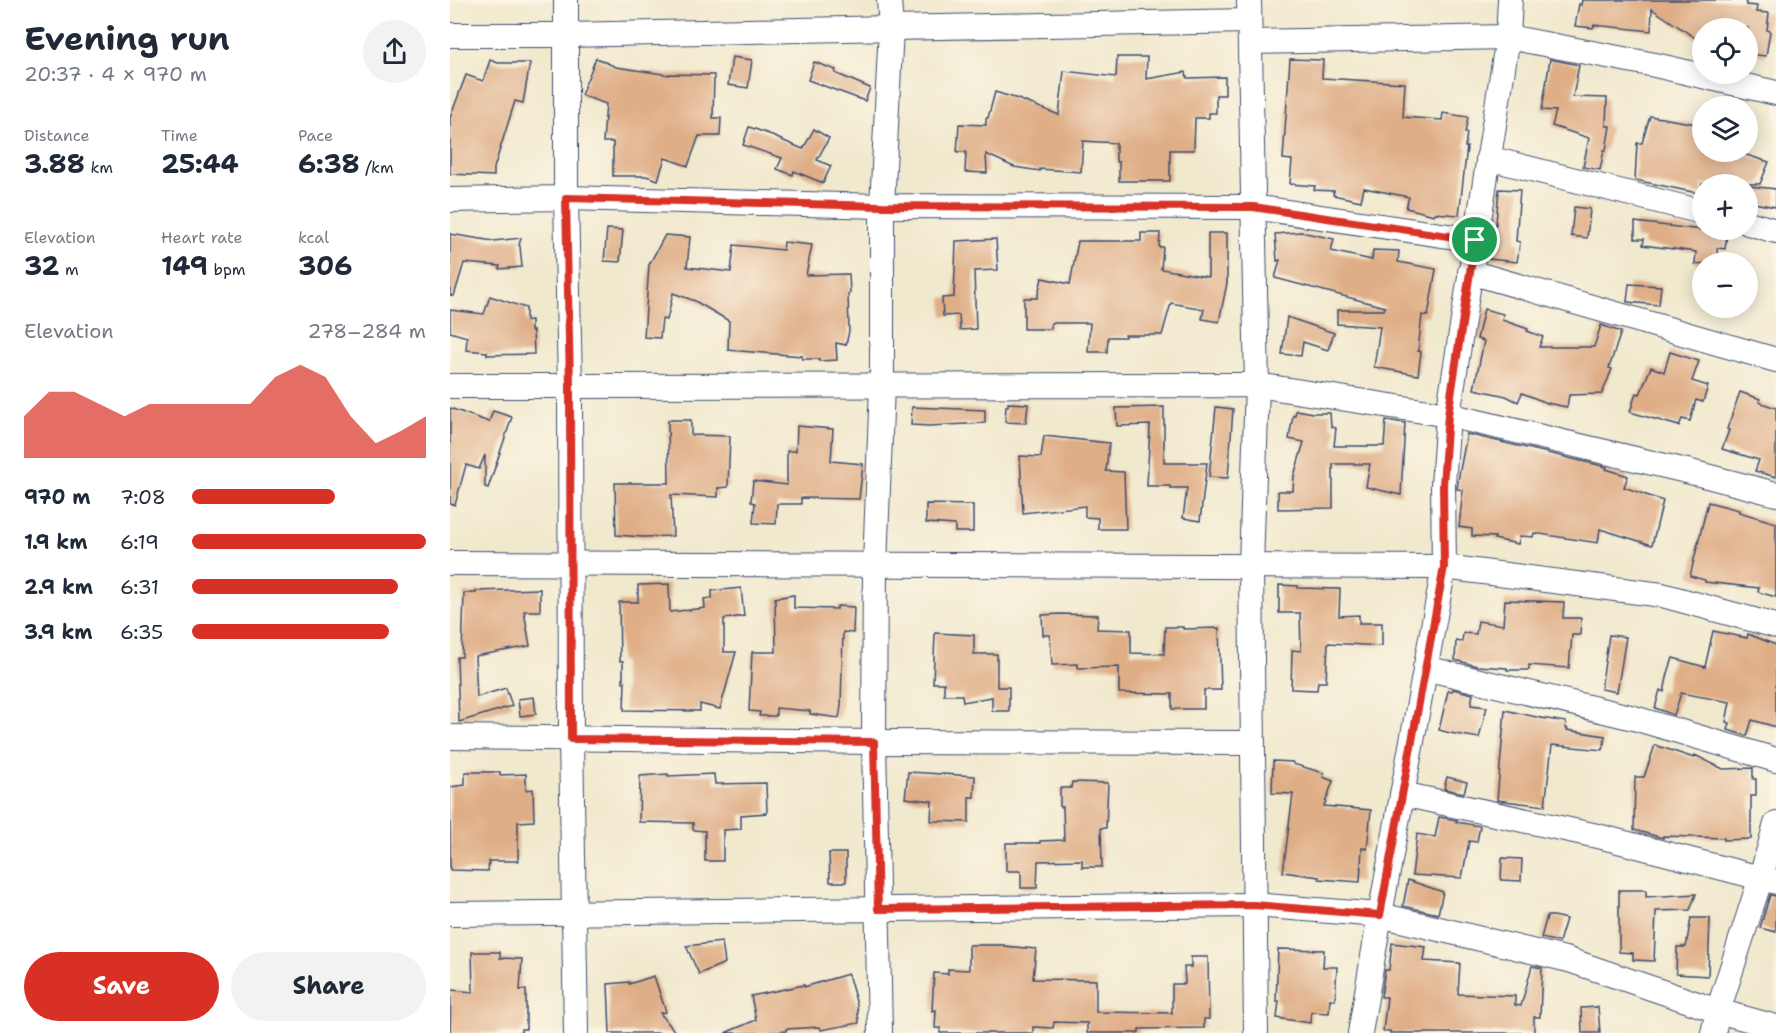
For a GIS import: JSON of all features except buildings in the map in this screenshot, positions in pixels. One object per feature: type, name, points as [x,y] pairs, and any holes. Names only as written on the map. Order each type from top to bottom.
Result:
[{"type":"street","points":[[567,0],[566,198],[576,1033]]},
{"type":"street","points":[[880,1033],[874,742],[875,565],[882,386],[882,206],[891,28],[889,0]]},
{"type":"street","points":[[1360,1033],[1444,567],[1443,485],[1448,415],[1508,37],[1510,0]]},
{"type":"street","points":[[450,35],[566,35],[1249,21],[1508,37],[1655,65],[1776,93]]},
{"type":"street","points":[[1249,21],[1257,385],[1251,566],[1256,1033]]},
{"type":"street","points":[[1488,158],[1692,209]]},
{"type":"street","points":[[450,200],[566,198],[882,206],[1253,207],[1475,240]]},
{"type":"street","points":[[1758,226],[1776,231]]},
{"type":"street","points":[[1470,272],[1776,360]]},
{"type":"street","points":[[450,386],[1257,385],[1448,415],[1776,494]]},
{"type":"street","points":[[450,563],[1444,567],[1662,595],[1776,626]]},
{"type":"street","points":[[1425,668],[1634,718],[1776,760]]},
{"type":"street","points":[[450,738],[1252,743]]},
{"type":"street","points":[[1402,794],[1602,837],[1769,880]]},
{"type":"street","points":[[1715,1022],[1769,880],[1776,824]]},
{"type":"street","points":[[450,914],[1254,905],[1380,915],[1569,960],[1715,1022],[1776,1027]]},
{"type":"route","points":[[566,198],[882,206],[1253,207],[1475,240],[1448,415],[1443,485],[1444,567],[1380,915],[1254,905],[878,909],[874,742],[571,739],[570,386],[566,198]]}]
